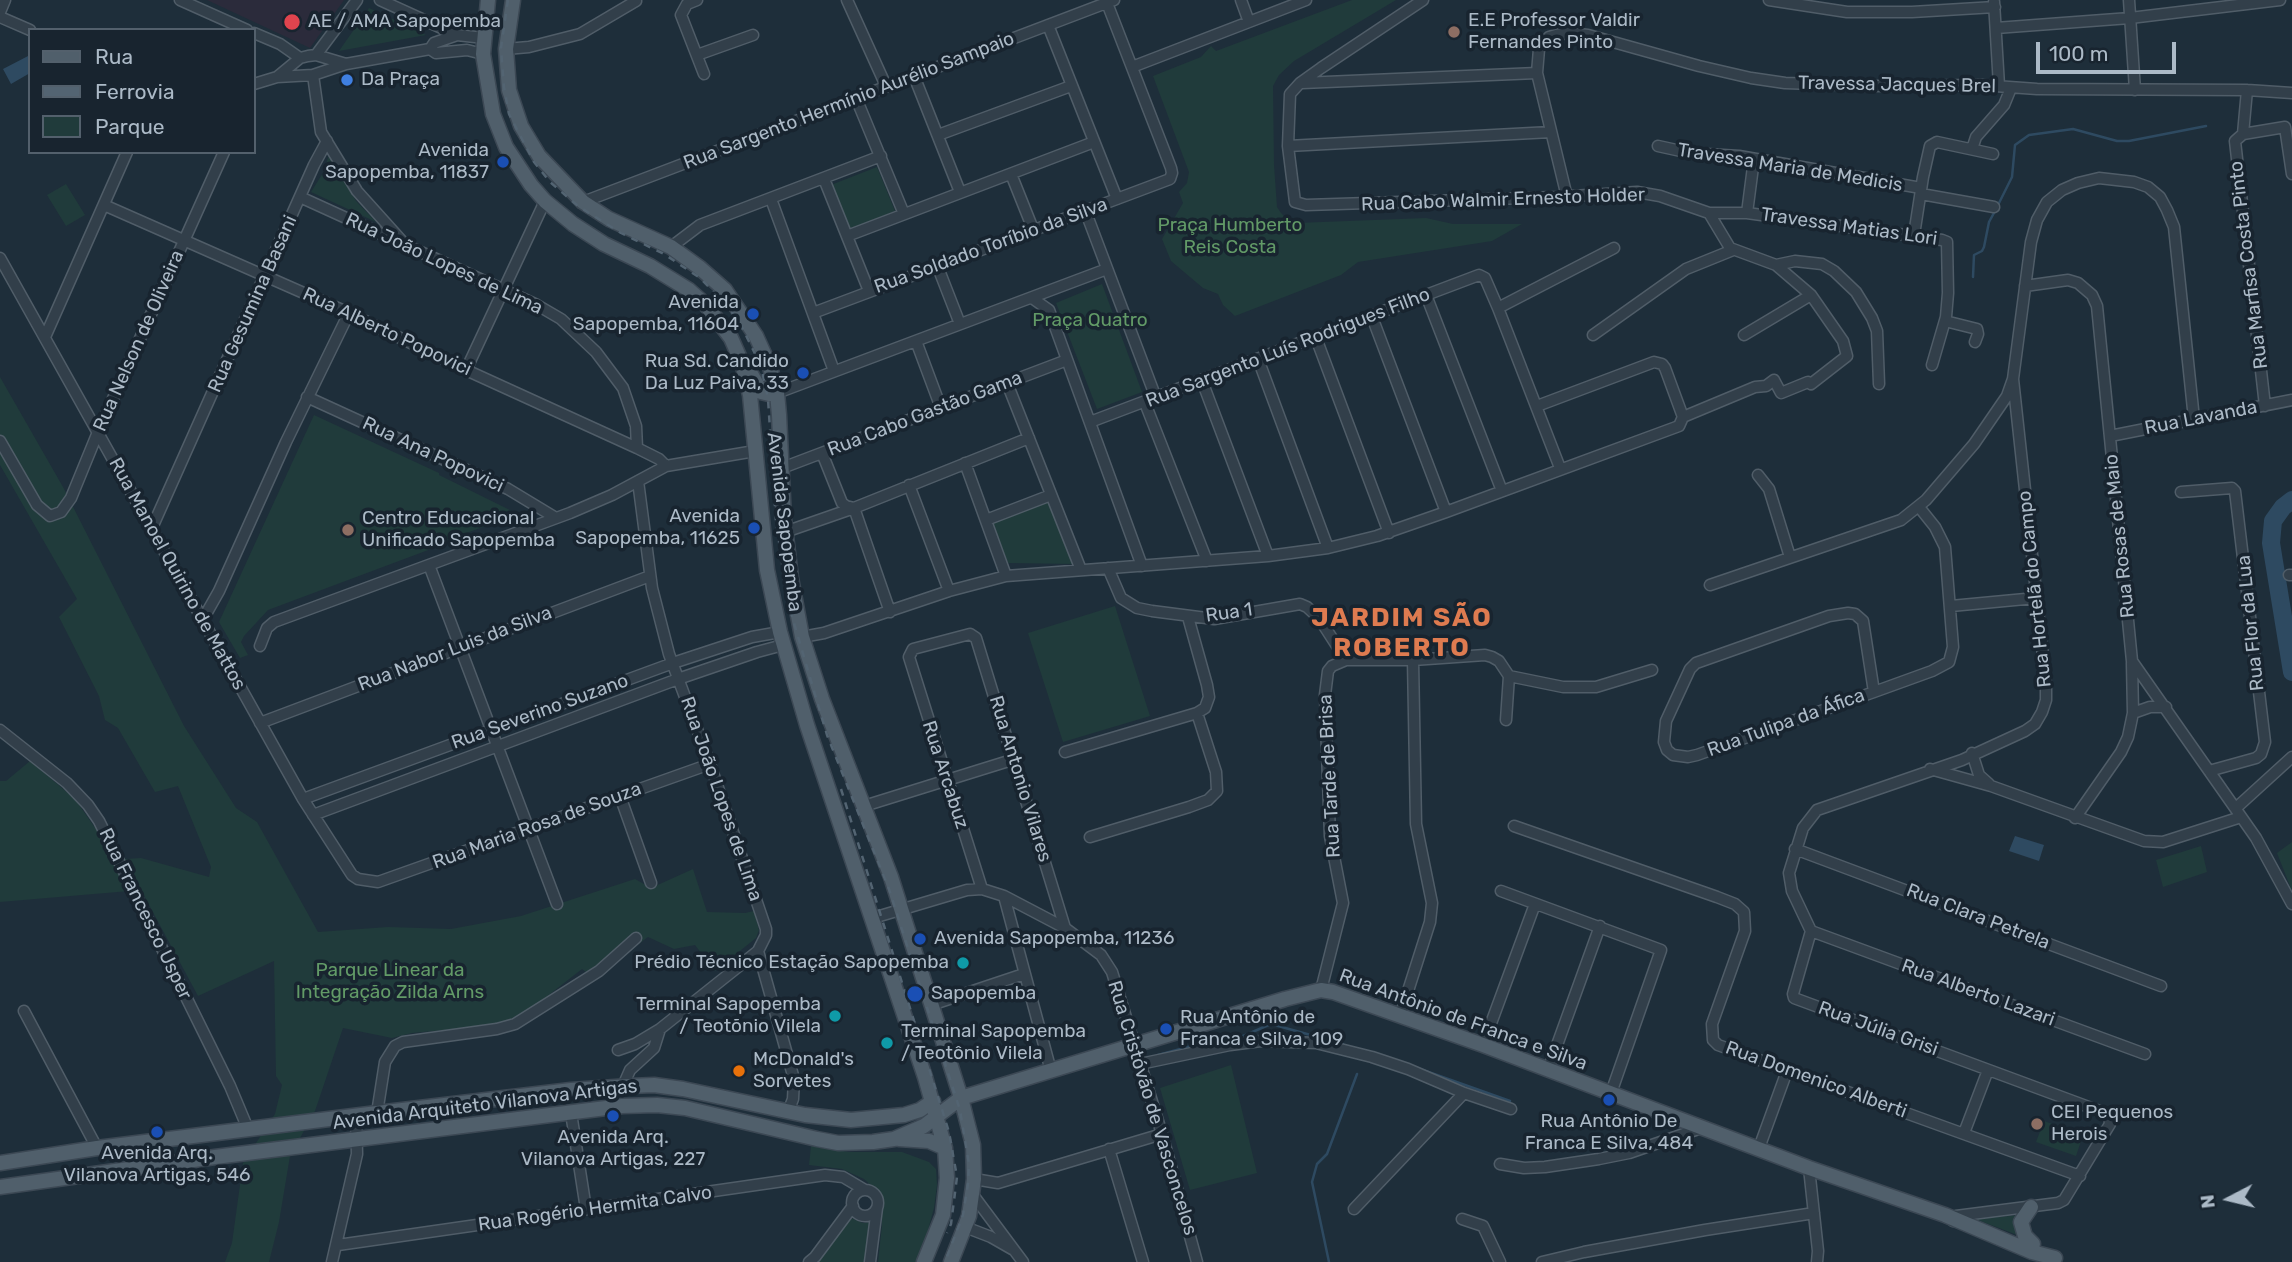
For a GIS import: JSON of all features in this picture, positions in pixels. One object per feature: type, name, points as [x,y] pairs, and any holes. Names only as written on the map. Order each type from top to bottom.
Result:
[{"type":"main road","name":"Avenida Sapopemba","points":[[488,0],[483,54],[493,114],[506,147],[531,185],[545,201],[573,224],[604,244],[650,266],[706,304],[731,338],[742,363],[748,383],[767,570],[781,638],[807,724],[933,1101],[945,1148],[946,1195],[939,1229],[924,1262]]},
{"type":"main road","name":"Avenida Sapopemba","points":[[513,0],[506,55],[509,90],[521,126],[539,156],[583,202],[609,219],[671,247],[717,283],[739,308],[770,367],[777,393],[785,532],[802,637],[822,699],[901,909],[961,1098],[973,1145],[973,1195],[965,1227],[951,1262]]},
{"type":"main road","points":[[484,38],[492,41],[506,55]]},
{"type":"main road","points":[[742,363],[748,366],[761,392],[777,393]]},
{"type":"main road","points":[[781,638],[802,637]]},
{"type":"main road","name":"Rua Antônio de Franca e Silva","points":[[961,1098],[1321,990],[1483,1045],[1809,1168],[2033,1244],[2060,1260]]},
{"type":"main road","name":"Avenida Arquiteto Vilanova Artigas","points":[[0,1163],[97,1148],[377,1113],[623,1086],[654,1085],[683,1089],[788,1112],[851,1120],[891,1118],[920,1110],[933,1101]]},
{"type":"main road","name":"Avenida Arquiteto Vilanova Artigas","points":[[0,1187],[622,1106],[657,1105],[685,1108],[838,1143],[856,1143],[894,1139],[924,1126],[961,1098]]},
{"type":"main road","points":[[799,1135],[805,1115]]},
{"type":"main road","points":[[894,1139],[929,1141],[945,1148]]},
{"type":"main road","points":[[28,1159],[32,1183]]},
{"type":"main road","points":[[946,1195],[948,1216],[954,1223],[965,1227]]},
{"type":"main road","points":[[2031,1207],[2021,1222],[2025,1236],[2033,1244]]},
{"type":"main road","name":"Rua Antônio de Franca e Silva","points":[[1951,1217],[2032,1252],[2060,1260]]},
{"type":"street","points":[[5,0],[0,14],[28,29]]},
{"type":"street","points":[[180,0],[243,28]]},
{"type":"street","points":[[316,55],[357,0]]},
{"type":"street","points":[[380,0],[457,35],[484,38]]},
{"type":"street","points":[[697,0],[687,4],[681,15],[704,74]]},
{"type":"street","points":[[1241,0],[1249,22]]},
{"type":"street","points":[[1111,1],[1132,66],[1306,0]]},
{"type":"street","points":[[1423,0],[1293,89],[1289,99],[1288,146],[1550,132]]},
{"type":"street","points":[[1769,0],[1847,12],[1912,12],[1994,4],[1998,86]]},
{"type":"street","points":[[2129,0],[2135,90]]},
{"type":"street","points":[[1996,28],[2130,18],[2280,0]]},
{"type":"street","points":[[506,55],[580,34],[636,1]]},
{"type":"street","points":[[852,1],[886,86]]},
{"type":"street","name":"Rua Sargento Hermínio Aurélio Sampaio","points":[[583,202],[1111,1]]},
{"type":"street","points":[[1048,25],[1117,199]]},
{"type":"street","name":"Travessa Jacques Brel","points":[[1536,73],[1542,43],[1549,37],[1568,33],[1588,35],[1751,78],[1785,83],[2247,90],[2292,93]]},
{"type":"street","points":[[256,34],[280,44],[300,58]]},
{"type":"street","points":[[256,84],[277,77],[308,76],[346,64],[430,49],[435,43],[457,35]]},
{"type":"street","points":[[697,55],[753,35]]},
{"type":"street","points":[[430,49],[436,53],[467,50],[483,54]]},
{"type":"street","points":[[277,77],[300,58],[316,55],[346,64]]},
{"type":"street","points":[[300,58],[297,72],[308,76]]},
{"type":"street","name":"Rua Soldado Toríbio da Silva","points":[[813,313],[1170,179],[1171,167],[1132,66]]},
{"type":"street","points":[[1300,83],[1536,73],[1567,197]]},
{"type":"street","points":[[308,76],[321,132],[357,191],[388,228],[410,248]]},
{"type":"street","points":[[914,76],[960,192]]},
{"type":"street","points":[[938,135],[1071,86]]},
{"type":"street","points":[[1972,149],[1976,137],[2004,105],[2011,88]]},
{"type":"street","points":[[2243,134],[2247,90]]},
{"type":"street","points":[[856,98],[904,214]]},
{"type":"street","name":"Rua Marfisa Costa Pinto","points":[[2265,406],[2235,141],[2243,134],[2285,127],[2292,174]]},
{"type":"street","name":"Rua Gesumina Basani","points":[[151,530],[327,141]]},
{"type":"street","points":[[847,236],[1094,142]]},
{"type":"street","points":[[1914,235],[1930,146],[1933,144],[1993,153]]},
{"type":"street","name":"Rua Cabo Walmir Ernesto Holder","points":[[1288,146],[1295,202],[1306,205],[1567,197],[1637,192],[1660,196],[1709,213]]},
{"type":"street","name":"Travessa Maria de Medicis","points":[[1658,146],[1690,153],[1754,159],[1994,207]]},
{"type":"street","points":[[45,337],[126,154]]},
{"type":"street","name":"Rua Nelson de Oliveira","points":[[0,441],[37,505],[46,514],[55,515],[61,512],[71,498],[223,154]]},
{"type":"street","points":[[671,247],[700,225],[881,156]]},
{"type":"street","points":[[1747,213],[1754,159]]},
{"type":"street","points":[[1011,174],[1033,229]]},
{"type":"street","points":[[1710,584],[1901,520],[1919,507],[1974,444],[2001,406],[2013,379],[2031,242],[2037,220],[2047,202],[2062,190],[2099,178],[2117,178],[2148,187],[2160,197],[2174,227],[2194,419]]},
{"type":"street","points":[[824,179],[869,291]]},
{"type":"street","name":"Rua João Lopes de Lima","points":[[300,197],[537,305],[561,319],[596,352],[623,388],[636,426],[637,448]]},
{"type":"street","points":[[771,199],[834,371]]},
{"type":"street","points":[[466,370],[545,201]]},
{"type":"street","name":"Rua Alberto Popovici","points":[[104,205],[349,313],[637,448],[659,459],[666,466]]},
{"type":"street","points":[[1085,210],[1207,561]]},
{"type":"street","points":[[802,637],[824,633],[949,591],[1006,576],[1268,556],[1328,548],[1389,533],[1679,426],[1683,417],[1755,387],[1766,386],[1774,380],[1781,393],[1808,382],[1811,384],[1843,361],[1848,353],[1843,341],[1811,295],[1776,265],[1733,250],[1725,243],[1709,213]]},
{"type":"street","name":"Travessa Matias Lori","points":[[1709,213],[1747,213],[1948,242],[1945,321],[1932,365]]},
{"type":"street","points":[[1560,468],[1498,308],[1614,248]]},
{"type":"street","points":[[1593,335],[1686,269],[1733,250]]},
{"type":"street","name":"Rua Manoel Quirino de Mattos","points":[[0,257],[303,799],[352,875],[364,882]]},
{"type":"street","points":[[1776,265],[1795,261],[1822,264],[1834,271],[1856,292],[1877,331],[1879,384]]},
{"type":"street","points":[[937,265],[960,324]]},
{"type":"street","points":[[777,393],[1107,269]]},
{"type":"street","name":"Rua Sargento Luís Rodrigues Filho","points":[[1090,422],[1372,317],[1476,275],[1485,278],[1498,308]]},
{"type":"street","name":"Rua Rosas de Maio","points":[[2025,286],[2068,280],[2078,283],[2092,295],[2096,306],[2132,661],[2133,713],[2128,737],[2121,752],[2075,818]]},
{"type":"street","points":[[1054,289],[1049,310],[1142,566]]},
{"type":"street","points":[[1426,295],[1502,491]]},
{"type":"street","points":[[1744,335],[1811,295]]},
{"type":"street","points":[[1032,298],[1049,310]]},
{"type":"street","points":[[202,621],[219,591],[307,397],[349,313]]},
{"type":"street","points":[[1372,317],[1446,513]]},
{"type":"street","points":[[1945,321],[1977,329],[1975,342]]},
{"type":"street","points":[[1316,338],[1389,533]]},
{"type":"street","points":[[916,341],[941,408]]},
{"type":"street","points":[[1258,359],[1328,548]]},
{"type":"street","name":"Rua Cabo Gastão Gama","points":[[782,468],[1067,360]]},
{"type":"street","points":[[1537,406],[1654,362],[1665,368],[1683,417]]},
{"type":"street","name":"Rua Hortelã do Campo","points":[[1796,849],[1803,828],[1817,810],[1930,768],[1962,760],[1972,753],[2025,731],[2035,724],[2042,712],[2046,692],[2013,379]]},
{"type":"street","points":[[1202,381],[1268,556]]},
{"type":"street","points":[[1007,383],[1081,570]]},
{"type":"street","name":"Rua Ana Popovici","points":[[307,397],[508,489],[556,518]]},
{"type":"street","name":"Rua Lavanda","points":[[2110,436],[2292,400]]},
{"type":"street","points":[[785,532],[854,508],[1029,438]]},
{"type":"street","points":[[260,646],[267,628],[274,622],[556,518],[612,495],[666,466],[755,451]]},
{"type":"street","points":[[822,453],[842,503],[854,508]]},
{"type":"street","points":[[965,463],[1006,576]]},
{"type":"street","points":[[1758,475],[1769,489],[1790,558]]},
{"type":"street","name":"Rua João Lopes de Lima","points":[[638,481],[650,576],[673,663],[766,929],[764,942],[758,951],[794,1079],[793,1099],[788,1112]]},
{"type":"street","points":[[909,485],[949,591]]},
{"type":"street","name":"Rua Flor da Lua","points":[[2181,492],[2232,488],[2235,491],[2265,742],[2261,754],[2256,758],[2209,771]]},
{"type":"street","points":[[986,520],[1051,495]]},
{"type":"street","name":"Rua Tulipa da Áfica","points":[[1874,692],[1863,621],[1856,614],[1829,616],[1696,663],[1690,669],[1666,721],[1664,742],[1673,755],[1688,757],[1874,692],[1950,662],[1953,647],[1951,606],[1941,537],[1919,507]]},
{"type":"street","points":[[854,508],[890,612]]},
{"type":"street","points":[[429,565],[557,904]]},
{"type":"street","name":"Rua 1","points":[[1108,568],[1121,598],[1137,608],[1214,619],[1300,604],[1319,618],[1346,660]]},
{"type":"street","name":"Rua Nabor Luis da Silva","points":[[260,723],[650,576]]},
{"type":"street","points":[[1951,606],[2036,598]]},
{"type":"street","points":[[1065,752],[1197,713],[1205,708],[1209,697],[1188,617]]},
{"type":"street","name":"Rua Arcabuz","points":[[970,634],[913,649],[909,661],[982,889]]},
{"type":"street","name":"Rua Antonio Vilares","points":[[970,634],[976,638],[1065,928]]},
{"type":"street","name":"Rua Severino Suzano","points":[[303,799],[673,663],[752,637],[781,638]]},
{"type":"street","name":"Rua Severino Suzano","points":[[313,815],[757,652],[781,638]]},
{"type":"street","points":[[1346,660],[1413,660],[1485,655],[1499,661],[1509,676],[1506,720]]},
{"type":"street","name":"Rua Tarde de Brisa","points":[[1321,990],[1343,903],[1330,836],[1325,679],[1332,666],[1346,660]]},
{"type":"street","points":[[1400,1016],[1430,922],[1432,903],[1416,824],[1413,660]]},
{"type":"street","points":[[2132,661],[2267,856],[2292,904]]},
{"type":"street","points":[[1509,676],[1563,687],[1595,687],[1652,670]]},
{"type":"street","points":[[2133,713],[2150,707],[2166,707]]},
{"type":"street","points":[[1090,837],[1189,807],[1208,800],[1217,791],[1216,772],[1197,713]]},
{"type":"street","name":"Rua Francesco Usper","points":[[0,730],[67,783],[89,805],[106,831],[230,1086],[248,1129]]},
{"type":"street","points":[[1972,753],[1979,775],[1991,786]]},
{"type":"street","points":[[1930,768],[1991,786],[2144,841],[2155,842],[2218,826],[2238,813],[2292,757]]},
{"type":"street","points":[[864,806],[1014,759]]},
{"type":"street","name":"Rua Maria Rosa de Souza","points":[[364,882],[378,882],[710,764]]},
{"type":"street","points":[[620,796],[651,883]]},
{"type":"street","name":"Rua Domenico Alberti","points":[[1514,826],[1717,897],[1735,904],[1744,912],[1745,931],[1712,1024],[1711,1033],[1718,1045],[2080,1176]]},
{"type":"street","points":[[1796,849],[1789,873],[1790,883],[1811,931]]},
{"type":"street","name":"Rua Clara Petrela","points":[[1796,849],[2161,986]]},
{"type":"street","name":"Rua Cristóvão de Vasconcelos","points":[[873,918],[967,890],[982,889],[1004,896],[1065,928],[1101,955],[1112,972],[1162,1133],[1197,1262]]},
{"type":"street","points":[[1501,891],[1659,948],[1662,953],[1611,1093]]},
{"type":"street","points":[[1004,896],[1051,1071]]},
{"type":"street","points":[[1483,1045],[1535,904]]},
{"type":"street","points":[[1548,1070],[1600,926]]},
{"type":"street","name":"Rua Alberto Lazari","points":[[1811,931],[2145,1054]]},
{"type":"street","name":"Rua Júlia Grisi","points":[[1811,931],[1794,998],[2109,1116],[2110,1124],[2080,1176]]},
{"type":"street","points":[[377,1113],[385,1062],[395,1046],[403,1042],[515,1024],[599,971],[636,938]]},
{"type":"street","points":[[618,1050],[635,1044],[660,1029],[758,951]]},
{"type":"street","points":[[931,1005],[1024,974]]},
{"type":"street","points":[[24,1011],[97,1148]]},
{"type":"street","points":[[623,1086],[630,1070],[654,1048],[660,1029]]},
{"type":"street","points":[[1140,1064],[1261,1041],[1316,1043],[1396,1065],[1511,1110]]},
{"type":"street","points":[[1964,1133],[1988,1070]]},
{"type":"street","points":[[1759,1148],[1787,1071]]},
{"type":"street","points":[[1354,1209],[1464,1093]]},
{"type":"street","points":[[571,1113],[586,1209]]},
{"type":"street","points":[[332,1262],[357,1154],[356,1116]]},
{"type":"street","points":[[1500,1164],[1524,1168],[1545,1167],[1599,1159],[1629,1153],[1705,1127]]},
{"type":"street","points":[[974,1179],[999,1183],[1162,1133]]},
{"type":"street","points":[[1109,1149],[1143,1262]]},
{"type":"street","points":[[1809,1168],[1819,1261]]},
{"type":"street","name":"Rua Rogério Hermita Calvo","points":[[338,1245],[825,1175],[851,1181],[859,1204]]},
{"type":"street","points":[[1951,1217],[2064,1200],[2080,1176]]},
{"type":"street","points":[[809,1262],[859,1204],[875,1194],[878,1201],[870,1262]]},
{"type":"street","points":[[973,1195],[1021,1257]]},
{"type":"street","points":[[859,1204],[877,1208]]},
{"type":"street","points":[[859,1204],[875,1235]]},
{"type":"street","points":[[1542,1262],[1705,1230],[1814,1213]]},
{"type":"street","points":[[1462,1219],[1483,1226],[1500,1262]]},
{"type":"street","points":[[965,1227],[991,1237],[1021,1257]]},
{"type":"shaded area","name":"AE / AMA Sapopemba","points":[[207,0],[344,0],[310,48]]},
{"type":"shaded area","points":[[28,56],[28,74],[11,84],[3,69]]},
{"type":"shaded area","points":[[2015,836],[2044,845],[2039,861],[2009,851]]},
{"type":"green space","name":"Praça Humberto Reis Costa","points":[[1352,0],[1396,0],[1294,61],[1279,75],[1273,86],[1274,165],[1277,207],[1281,213],[1296,223],[1426,218],[1453,224],[1522,224],[1492,241],[1358,262],[1341,275],[1235,316],[1223,305],[1218,294],[1203,288],[1171,261],[1162,239],[1183,203],[1179,192],[1187,183],[1189,172],[1153,76],[1201,57],[1211,46],[1216,51]]},
{"type":"green space","points":[[369,8],[380,13],[426,35],[339,51]]},
{"type":"green space","points":[[329,155],[356,201],[376,222],[311,192],[323,173]]},
{"type":"green space","points":[[877,167],[895,211],[849,230],[831,185]]},
{"type":"green space","points":[[66,184],[85,215],[66,226],[47,195]]},
{"type":"green space","name":"Praça Quatro","points":[[1102,284],[1142,392],[1097,409],[1056,303]]},
{"type":"green space","name":"Parque Linear da Integração Zilda Arns","points":[[0,377],[63,487],[184,726],[236,808],[257,822],[318,932],[388,927],[451,929],[521,916],[635,879],[651,888],[693,869],[707,912],[754,911],[759,930],[756,938],[715,971],[695,945],[674,949],[648,937],[594,978],[582,969],[518,1019],[501,1025],[412,1033],[392,1038],[343,1028],[315,1111],[290,1156],[269,1262],[225,1262],[232,1243],[243,1163],[275,1114],[282,1085],[276,1076],[274,961],[198,996],[141,890],[0,902],[0,781],[6,781],[30,761],[75,799],[100,835],[126,859],[141,858],[209,877],[211,867],[178,786],[155,792],[118,728],[105,720],[99,696],[59,617],[77,599],[0,465]]},
{"type":"green space","points":[[314,415],[439,473],[518,514],[268,610],[244,636],[241,642],[248,655],[240,658],[219,622]]},
{"type":"green space","points":[[1050,500],[1075,564],[1008,563],[992,523]]},
{"type":"green space","points":[[1115,606],[1150,716],[1063,742],[1028,633]]},
{"type":"green space","points":[[2292,842],[2292,891],[2277,853]]},
{"type":"green space","points":[[2201,846],[2207,872],[2163,887],[2156,860]]},
{"type":"green space","points":[[1231,1065],[1257,1173],[1190,1190],[1160,1088]]},
{"type":"green space","points":[[2044,1121],[2083,1135],[2076,1156],[2036,1142]]},
{"type":"green space","points":[[811,1146],[849,1152],[902,1152],[929,1162],[936,1169],[934,1208],[916,1262],[878,1262],[882,1225],[881,1203],[876,1190],[864,1179],[842,1169],[809,1165]]},
{"type":"green space","points":[[2021,1215],[2020,1236],[1975,1219]]},
{"type":"green space","points":[[851,1218],[863,1223],[870,1222],[867,1262],[815,1262],[846,1220]]},
{"type":"waterway","points":[[1998,205],[2012,177],[2015,145],[2029,135],[2073,129],[2117,141],[2129,141],[2206,126]]},
{"type":"waterway","points":[[1973,277],[1974,255],[1984,247],[1989,222],[1995,211]]},
{"type":"waterway","points":[[2292,500],[2273,521],[2271,543],[2292,672]]},
{"type":"waterway","points":[[1158,1055],[1210,1041],[1236,1039],[1271,1024],[1343,1044]]},
{"type":"waterway","points":[[1420,1069],[1510,1101]]},
{"type":"waterway","points":[[1329,1262],[1312,1182],[1317,1164],[1327,1154],[1357,1074]]},
{"type":"railway","points":[[508,0],[501,48],[504,87],[509,114],[534,162],[550,182],[578,206],[621,233],[664,254],[700,278],[739,321],[761,366],[768,399],[776,522],[789,606],[827,735],[889,889],[960,1110],[969,1164],[968,1184],[963,1215],[945,1262]]},
{"type":"railway","points":[[841,789],[949,1132],[957,1177],[951,1224],[947,1233]]},
{"type":"place","name":"AE / AMA Sapopemba","points":[[292,22]]},
{"type":"place","name":"E.E Professor Valdir Fernandes Pinto","points":[[1454,32]]},
{"type":"place","name":"Da Praça","points":[[347,80]]},
{"type":"place","name":"Avenida Sapopemba, 11837","points":[[503,162]]},
{"type":"place","name":"Avenida Sapopemba, 11604","points":[[753,314]]},
{"type":"place","name":"Rua Sd. Candido Da Luz Paiva, 33","points":[[803,373]]},
{"type":"place","name":"Avenida Sapopemba, 11625","points":[[754,528]]},
{"type":"place","name":"Centro Educacional Unificado Sapopemba","points":[[348,530]]},
{"type":"place","name":"Avenida Sapopemba, 11236","points":[[920,939]]},
{"type":"place","name":"Prédio Técnico Estação Sapopemba","points":[[963,963]]},
{"type":"place","name":"Sapopemba","points":[[915,994]]},
{"type":"place","name":"Terminal Sapopemba / Teotõnio Vilela","points":[[835,1016]]},
{"type":"place","name":"Rua Antônio de Franca e Silva, 109","points":[[1166,1029]]},
{"type":"place","name":"Terminal Sapopemba / Teotônio Vilela","points":[[887,1043]]},
{"type":"place","name":"McDonald's Sorvetes","points":[[739,1071]]},
{"type":"place","name":"Rua Antônio De Franca E Silva, 484","points":[[1609,1100]]},
{"type":"place","name":"Avenida Arq. Vilanova Artigas, 227","points":[[613,1116]]},
{"type":"place","name":"CEI Pequenos Herois","points":[[2037,1124]]},
{"type":"place","name":"Avenida Arq. Vilanova Artigas, 546","points":[[157,1132]]},
{"type":"district","name":"JARDIM SÃO ROBERTO","points":[[1402,633]]}]
